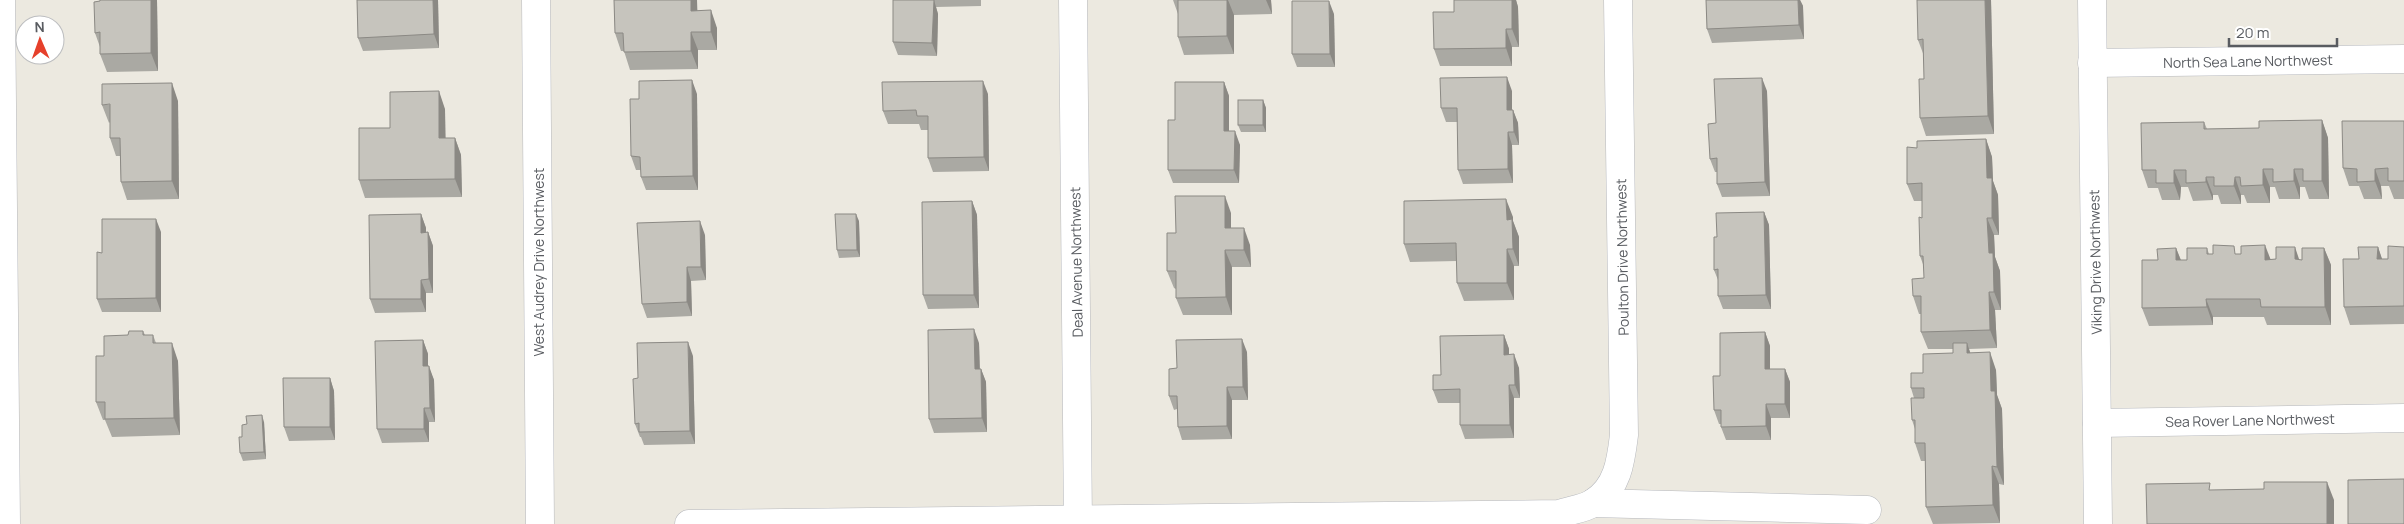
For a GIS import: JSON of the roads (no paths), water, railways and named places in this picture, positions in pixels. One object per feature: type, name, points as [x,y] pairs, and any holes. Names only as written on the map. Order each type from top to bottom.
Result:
[{"type":"street","points":[[1,0],[6,524]]},
{"type":"street","name":"West Audrey Drive Northwest","points":[[536,0],[540,524]]},
{"type":"street","name":"Deal Avenue Northwest","points":[[1073,0],[1078,522]]},
{"type":"street","name":"Poulton Drive Northwest","points":[[1593,503],[1609,488],[1620,469],[1624,435],[1618,0]]},
{"type":"street","name":"Viking Drive Northwest","points":[[2092,0],[2098,524]]},
{"type":"street","name":"North Sea Lane Northwest","points":[[2092,63],[2404,60]]},
{"type":"street","name":"Sea Rover Lane Northwest","points":[[2097,422],[2404,418]]},
{"type":"street","name":"Poulton Drive Northwest","points":[[689,524],[1078,522],[1559,514],[1593,503],[1867,510]]}]
